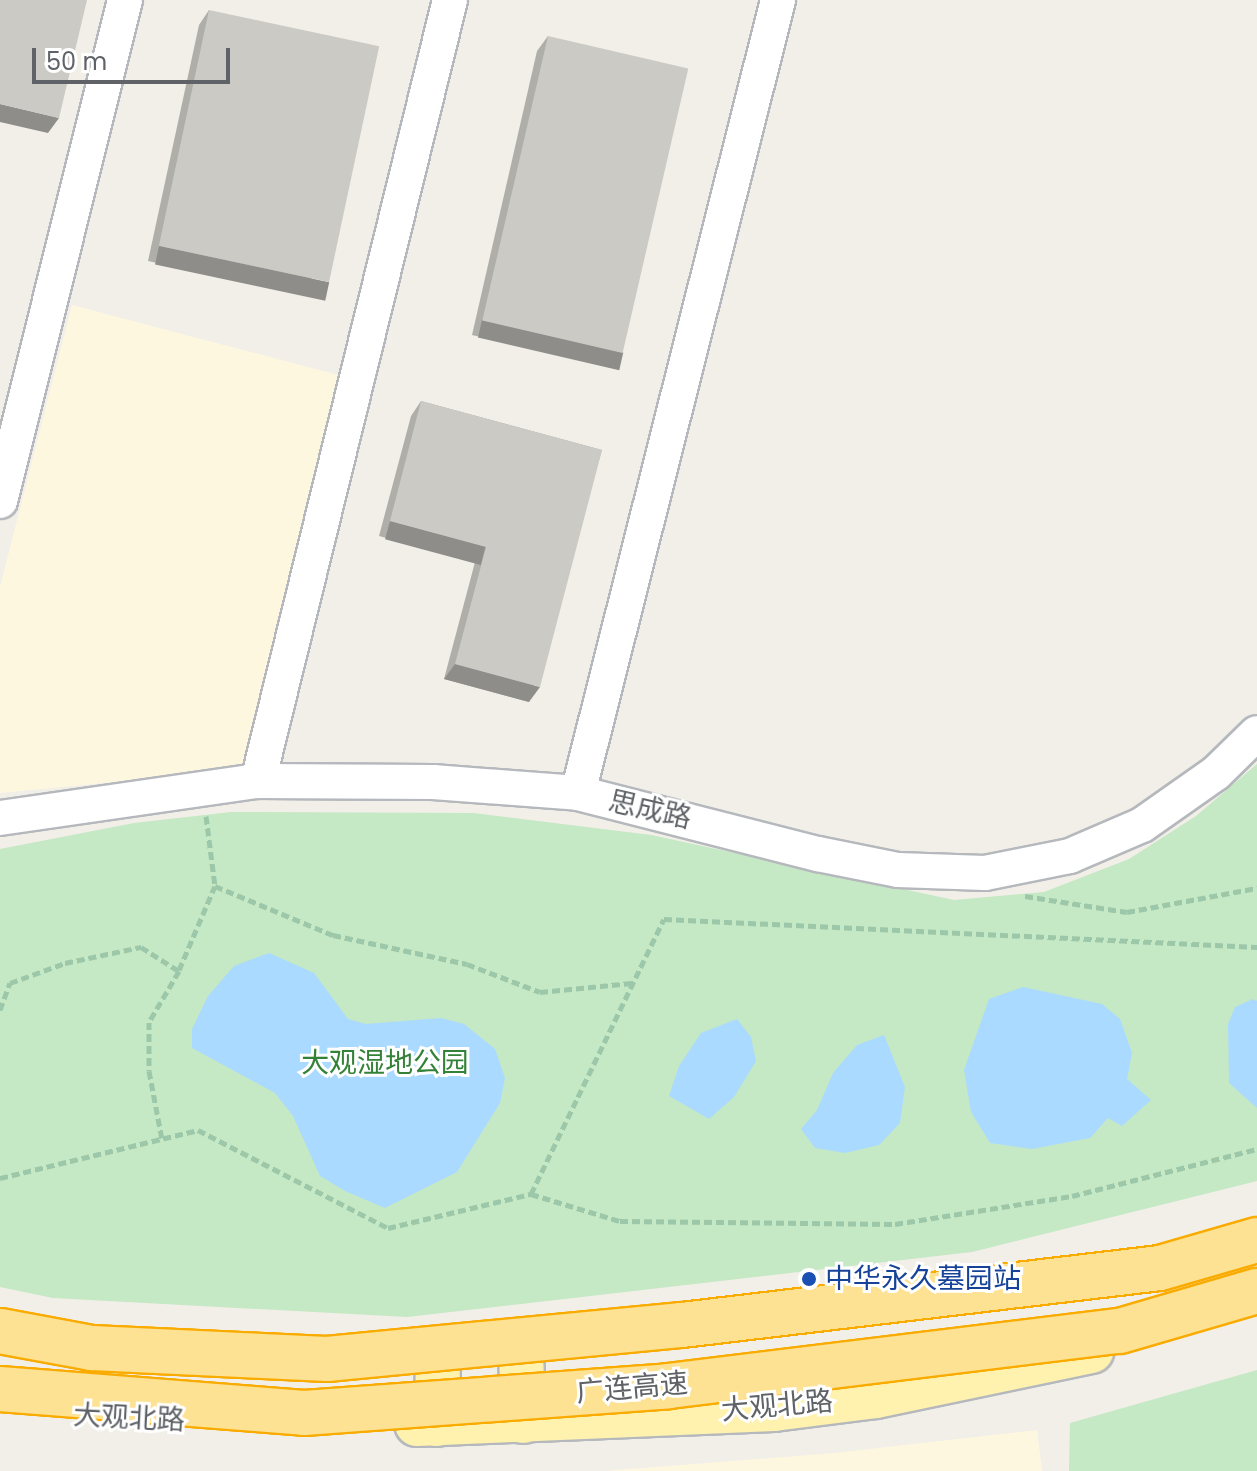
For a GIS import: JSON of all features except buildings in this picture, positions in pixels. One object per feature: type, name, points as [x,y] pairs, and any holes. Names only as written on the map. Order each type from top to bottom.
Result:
[{"type":"highway","name":"广连高速","points":[[0,1329],[92,1348],[327,1359],[682,1325],[1160,1268],[1257,1240]]},
{"type":"highway","name":"广连高速","points":[[0,1389],[304,1413],[669,1386],[1120,1331],[1257,1291]]},
{"type":"main road","points":[[0,1329],[224,1343],[438,1349],[521,1349],[677,1339],[898,1312],[1029,1291],[1257,1240]]},
{"type":"main road","name":"大观北路","points":[[0,1410],[134,1420],[437,1424],[774,1409],[876,1396],[1257,1313]]},
{"type":"main road","points":[[437,1424],[438,1349]]},
{"type":"main road","points":[[521,1349],[523,1421]]},
{"type":"street","points":[[0,501],[125,0]]},
{"type":"street","points":[[258,781],[450,0]]},
{"type":"street","points":[[578,793],[778,0]]},
{"type":"street","name":"思成路","points":[[0,818],[202,786],[258,781],[433,782],[578,793],[818,854],[945,875],[985,873],[1070,856],[1130,831],[1183,799],[1257,733]]},
{"type":"path","points":[[162,1139],[149,1071],[149,1022],[179,971],[215,886],[202,786]]},
{"type":"path","points":[[215,886],[333,935],[467,964],[540,992],[633,983]]},
{"type":"path","points":[[1014,894],[1127,912],[1256,890]]},
{"type":"path","points":[[531,1194],[664,919],[1257,947]]},
{"type":"path","points":[[0,1010],[10,983],[65,963],[141,947],[179,971]]},
{"type":"path","points":[[0,1178],[198,1130],[388,1228],[531,1194],[620,1221],[895,1224],[1072,1196],[1257,1149]]},
{"type":"shaded area","points":[[72,305],[342,376],[241,770],[0,793],[0,587]]},
{"type":"shaded area","points":[[1037,1430],[1042,1471],[605,1471],[834,1453]]},
{"type":"green space","name":"大观湿地公园","points":[[1257,764],[1257,1181],[972,1252],[407,1317],[53,1298],[0,1287],[0,849],[134,823],[231,812],[473,813],[651,835],[954,900],[1044,892],[1129,859],[1196,816]]},
{"type":"green space","points":[[1257,1370],[1257,1471],[1069,1471],[1070,1423]]},
{"type":"water","points":[[269,953],[314,973],[348,1019],[366,1024],[441,1018],[464,1024],[495,1049],[505,1078],[500,1103],[457,1172],[385,1208],[345,1191],[320,1176],[293,1116],[275,1093],[192,1048],[192,1029],[208,996],[234,966]]},
{"type":"water","points":[[1023,987],[1102,1004],[1120,1019],[1132,1053],[1127,1079],[1151,1100],[1122,1126],[1108,1118],[1090,1138],[1032,1149],[990,1143],[971,1112],[964,1070],[989,999]]},
{"type":"water","points":[[1253,999],[1257,1001],[1257,1108],[1229,1083],[1228,1024],[1235,1007]]},
{"type":"water","points":[[737,1019],[751,1037],[756,1061],[734,1097],[709,1119],[669,1096],[679,1066],[701,1033]]},
{"type":"water","points":[[884,1035],[905,1087],[900,1123],[879,1145],[845,1153],[815,1148],[801,1129],[817,1110],[833,1073],[857,1045]]},
{"type":"place","name":"中华永久墓园站","points":[[809,1279]]}]
